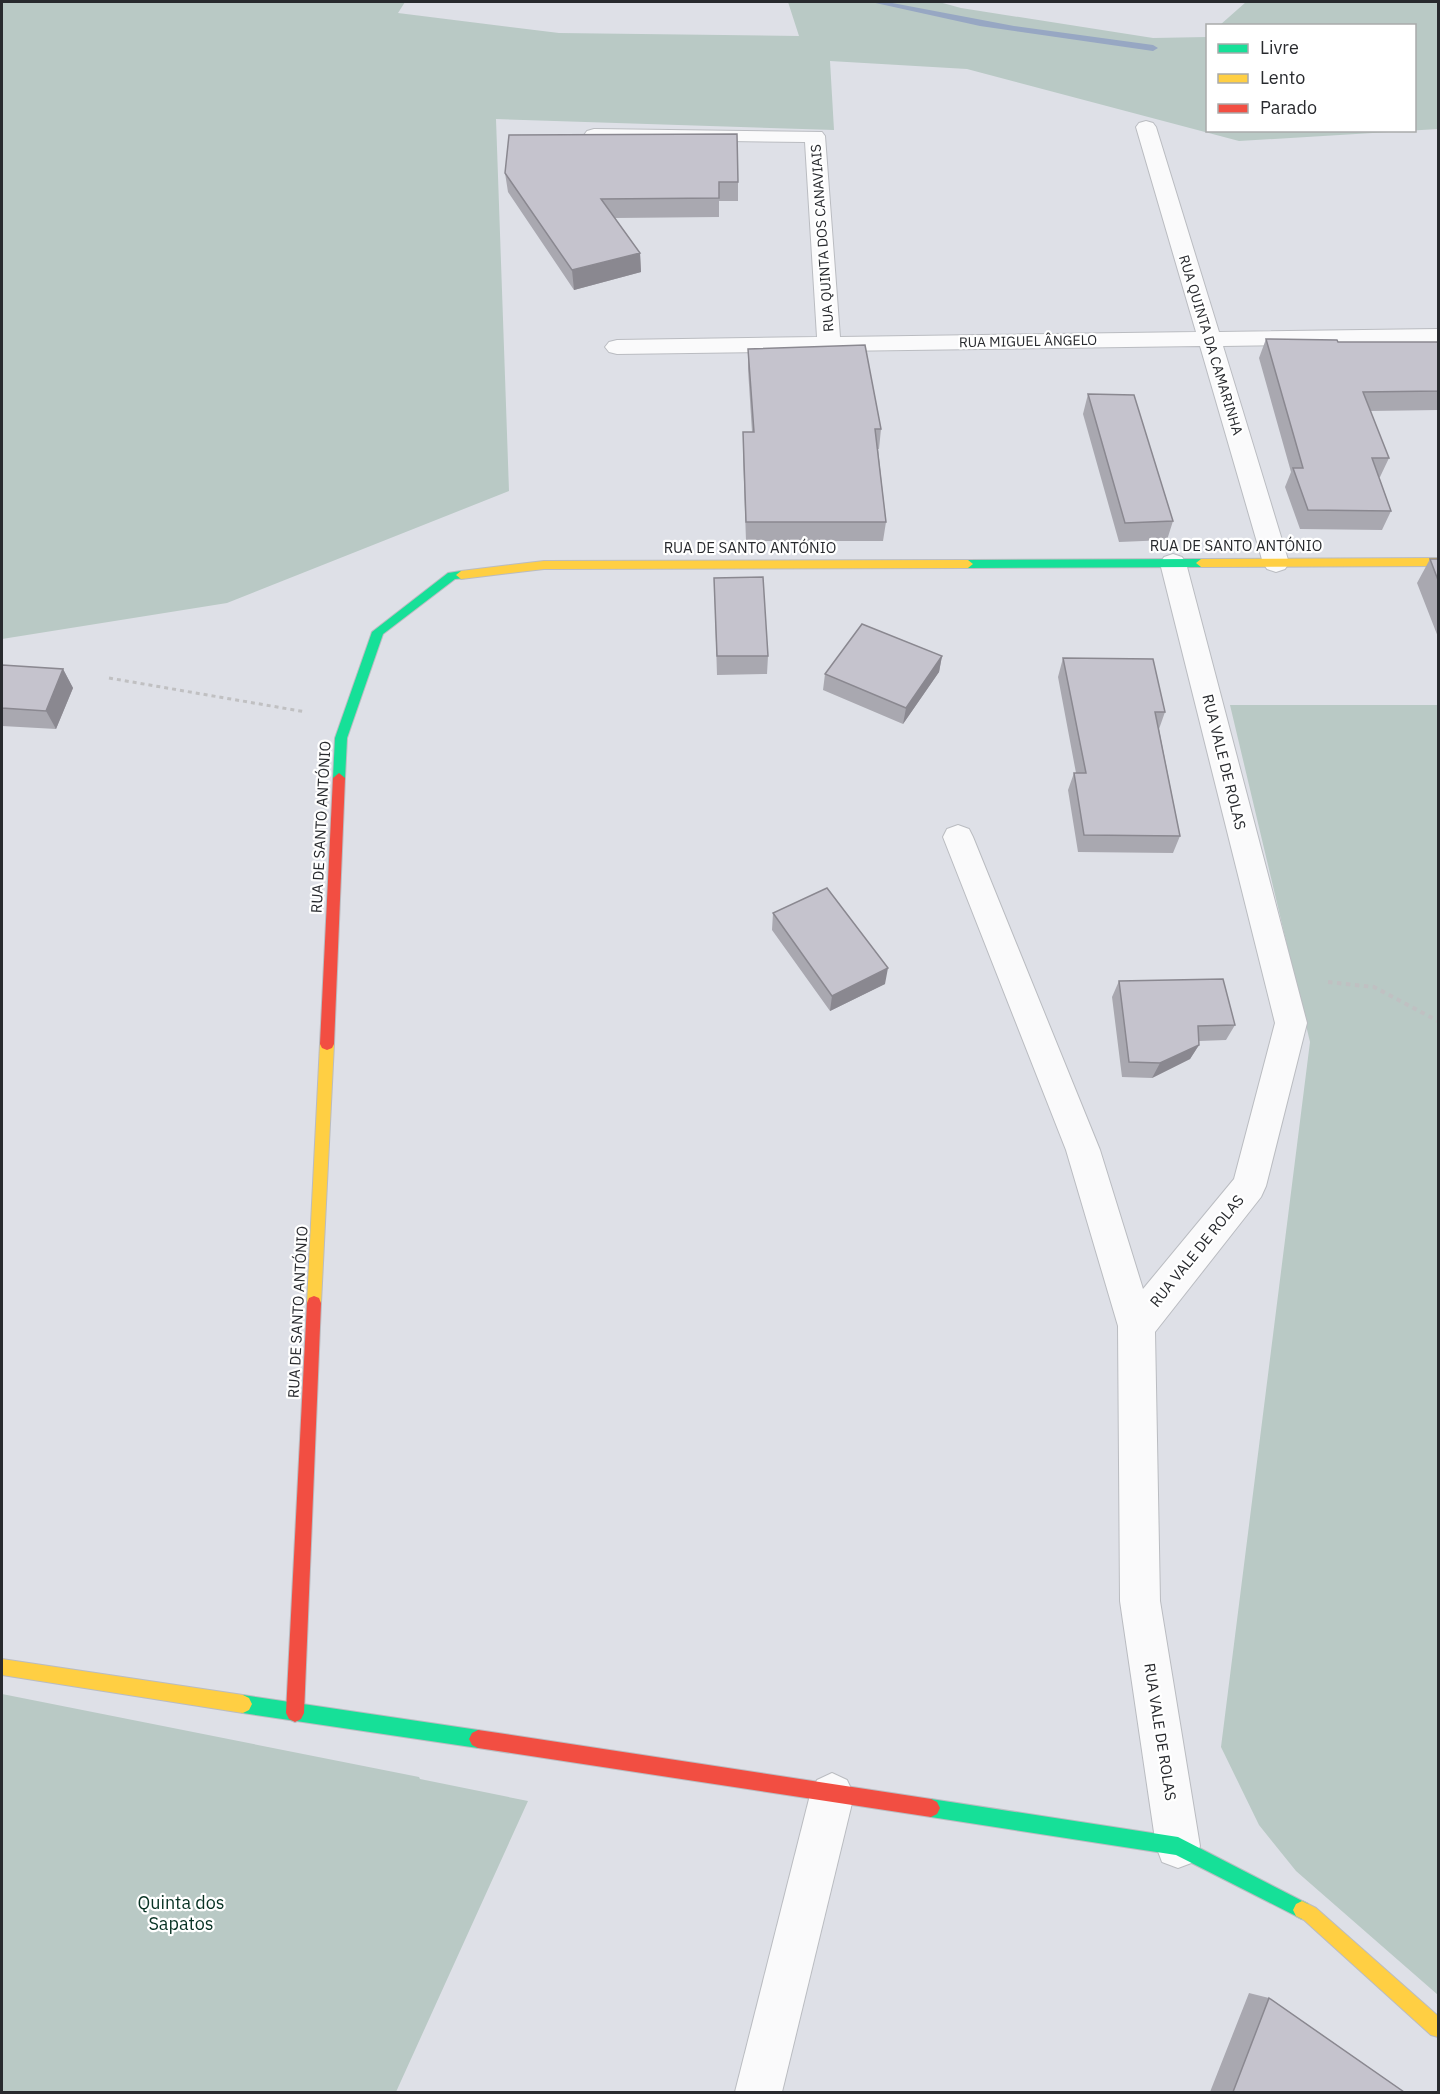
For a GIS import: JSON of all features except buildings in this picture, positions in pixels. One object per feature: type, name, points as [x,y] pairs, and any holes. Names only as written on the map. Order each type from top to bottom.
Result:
[{"type":"street","name":"RUA QUINTA DA CAMARINHA","points":[[1146,127],[1276,562]]},
{"type":"street","name":"RUA QUINTA DOS CANAVIAIS","points":[[594,135],[816,136],[830,344]]},
{"type":"street","name":"RUA MIGUEL ÂNGELO","points":[[617,347],[1438,336]]},
{"type":"street","name":"RUA DE SANTO ANTÓNIO","points":[[295,1713],[341,738],[378,632],[452,576],[544,565],[1438,562]]},
{"type":"street","name":"RUA VALE DE ROLAS","points":[[1173,563],[1291,1023],[1250,1186],[1136,1326],[1140,1601],[1178,1846]]},
{"type":"street","points":[[958,837],[1083,1150],[1136,1326]]},
{"type":"street","points":[[2,1667],[1178,1846],[1310,1914],[1438,2028]]},
{"type":"street","points":[[758,2092],[832,1795]]},
{"type":"path","points":[[109,678],[348,719]]},
{"type":"path","points":[[1279,977],[1374,987],[1438,1021]]},
{"type":"green space","points":[[2,2],[405,2],[398,13],[559,33],[799,36],[788,2],[939,2],[961,8],[1153,38],[1206,37],[1206,132],[1388,132],[1239,141],[967,69],[830,61],[834,130],[496,119],[509,491],[227,603],[2,639]]},
{"type":"green space","points":[[1246,2],[1438,2],[1438,129],[1416,130],[1416,24],[1221,24]]},
{"type":"green space","points":[[1230,705],[1438,705],[1438,1995],[1296,1871],[1259,1825],[1221,1747],[1310,1042]]},
{"type":"green space","name":"Quinta dos Sapatos","points":[[2,1694],[528,1801],[396,2092],[2,2092]]},
{"type":"waterway","points":[[876,2],[1014,29],[1153,48]]},
{"type":"traffic: fast","points":[[968,564],[1201,563]]},
{"type":"traffic: fast","points":[[339,778],[341,738],[378,632],[452,576],[461,575]]},
{"type":"traffic: fast","points":[[243,1704],[478,1739]]},
{"type":"traffic: fast","points":[[931,1808],[1178,1846],[1302,1910]]},
{"type":"traffic: slow","points":[[1201,563],[1438,562]]},
{"type":"traffic: slow","points":[[461,575],[544,565],[968,564]]},
{"type":"traffic: slow","points":[[314,1303],[327,1044]]},
{"type":"traffic: slow","points":[[2,1667],[243,1704]]},
{"type":"traffic: slow","points":[[1302,1910],[1310,1914],[1438,2028]]},
{"type":"traffic: jam","points":[[327,1044],[339,778]]},
{"type":"traffic: jam","points":[[295,1713],[314,1303]]},
{"type":"traffic: jam","points":[[478,1739],[931,1808]]}]
